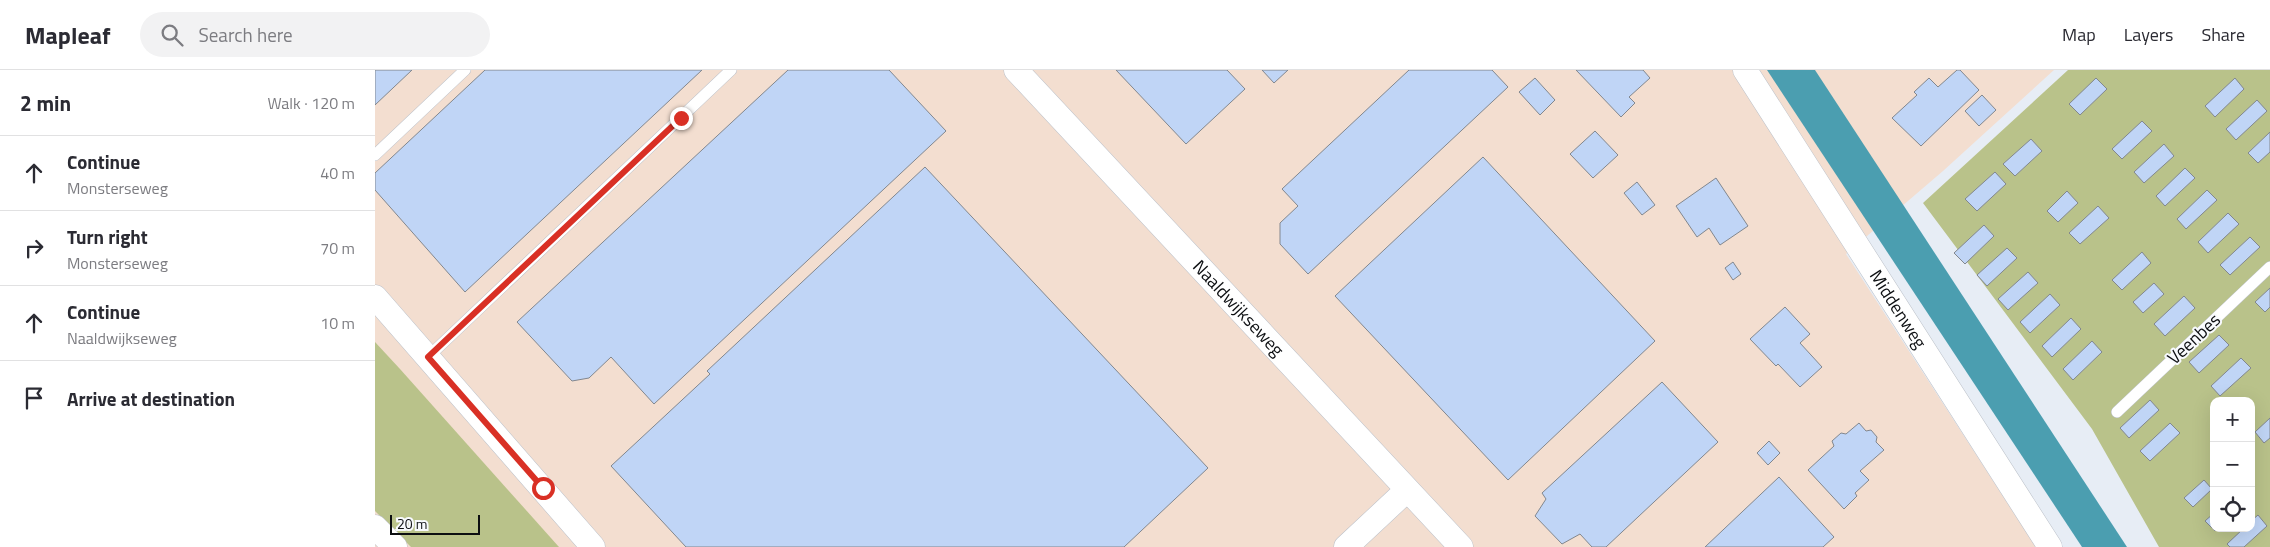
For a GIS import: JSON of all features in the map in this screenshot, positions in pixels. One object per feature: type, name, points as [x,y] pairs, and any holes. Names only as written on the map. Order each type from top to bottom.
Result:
[{"type":"street","name":"Naaldwijkseweg","points":[[1016,70],[1461,547]]},
{"type":"street","name":"Middenweg","points":[[1745,70],[2050,547]]},
{"type":"street","points":[[375,296],[593,547]]},
{"type":"street","points":[[1346,547],[1407,490]]},
{"type":"street","points":[[375,527],[395,547]]},
{"type":"lane","points":[[375,156],[465,70]]},
{"type":"lane","points":[[428,357],[731,70]]},
{"type":"lane","name":"Veenbes","points":[[2117,412],[2270,267]]},
{"type":"shaded area","points":[[375,70],[2054,70],[1943,171],[1846,254],[2036,547],[375,547]]},
{"type":"green space","points":[[2068,70],[2270,70],[2270,547],[2159,547],[2092,429],[1923,203]]},
{"type":"green space","points":[[375,342],[559,547],[411,547],[375,511]]},
{"type":"water","points":[[1767,70],[1815,70],[2127,547],[2082,547]]},
{"type":"building","points":[[375,70],[412,70],[375,105]]},
{"type":"building","points":[[485,70],[702,70],[465,292],[375,190],[375,173]]},
{"type":"building","points":[[788,70],[889,70],[946,131],[654,404],[611,357],[589,378],[572,381],[517,322]]},
{"type":"building","points":[[1116,70],[1227,70],[1245,89],[1186,144]]},
{"type":"building","points":[[1262,70],[1288,70],[1274,83]]},
{"type":"building","points":[[1409,70],[1492,70],[1508,87],[1308,274],[1280,244],[1280,223],[1298,206],[1282,189]]},
{"type":"building","points":[[1576,70],[1643,70],[1650,78],[1629,97],[1635,103],[1621,117]]},
{"type":"building","points":[[1957,70],[1960,70],[1979,90],[1921,146],[1892,118],[1917,95],[1914,92],[1929,78],[1938,87]]},
{"type":"building","points":[[1535,78],[1555,100],[1540,115],[1519,92]]},
{"type":"building","points":[[2096,78],[2107,89],[2080,115],[2069,104]]},
{"type":"building","points":[[2235,78],[2244,89],[2215,117],[2205,106]]},
{"type":"building","points":[[1982,95],[1996,110],[1979,126],[1965,111]]},
{"type":"building","points":[[2257,100],[2267,111],[2236,140],[2226,129]]},
{"type":"building","points":[[2142,121],[2152,131],[2122,159],[2112,149]]},
{"type":"building","points":[[1595,131],[1618,155],[1593,178],[1570,154]]},
{"type":"building","points":[[2270,132],[2270,152],[2258,163],[2248,153]]},
{"type":"building","points":[[2031,139],[2042,151],[2015,176],[2003,164]]},
{"type":"building","points":[[2164,144],[2174,156],[2144,183],[2134,172]]},
{"type":"building","points":[[1483,157],[1655,341],[1508,480],[1335,296]]},
{"type":"building","points":[[925,167],[1208,468],[1124,547],[686,547],[611,466],[710,374],[707,371]]},
{"type":"building","points":[[2185,168],[2195,178],[2165,206],[2156,196]]},
{"type":"building","points":[[1995,172],[2006,184],[1977,211],[1965,199]]},
{"type":"building","points":[[1716,178],[1748,226],[1720,245],[1709,228],[1697,237],[1676,206]]},
{"type":"building","points":[[1637,182],[1655,205],[1642,215],[1624,193]]},
{"type":"building","points":[[2207,190],[2217,200],[2186,229],[2177,219]]},
{"type":"building","points":[[2067,191],[2078,203],[2058,222],[2047,211]]},
{"type":"building","points":[[2098,206],[2109,218],[2080,244],[2069,233]]},
{"type":"building","points":[[2228,213],[2239,224],[2208,253],[2198,242]]},
{"type":"building","points":[[1984,225],[1994,236],[1965,264],[1954,253]]},
{"type":"building","points":[[2250,237],[2260,247],[2230,275],[2220,265]]},
{"type":"building","points":[[2007,248],[2017,258],[1987,286],[1977,275]]},
{"type":"building","points":[[2142,252],[2151,263],[2122,290],[2112,280]]},
{"type":"building","points":[[1733,262],[1741,274],[1733,280],[1725,268]]},
{"type":"building","points":[[2028,272],[2038,283],[2008,310],[1998,299]]},
{"type":"building","points":[[2154,283],[2164,294],[2143,313],[2133,302]]},
{"type":"building","points":[[2270,288],[2270,307],[2265,312],[2255,302]]},
{"type":"building","points":[[2050,294],[2060,305],[2030,333],[2020,322]]},
{"type":"building","points":[[2184,296],[2195,308],[2165,336],[2154,324]]},
{"type":"building","points":[[1785,307],[1810,334],[1800,343],[1822,367],[1800,387],[1750,339]]},
{"type":"building","points":[[2071,318],[2081,329],[2052,357],[2042,346]]},
{"type":"building","points":[[2219,335],[2229,345],[2199,373],[2189,362]]},
{"type":"building","points":[[2092,341],[2102,352],[2073,380],[2063,369]]},
{"type":"building","points":[[2241,358],[2251,368],[2220,396],[2211,386]]},
{"type":"building","points":[[1662,382],[1718,442],[1606,547],[1592,547],[1580,534],[1562,544],[1535,516],[1546,499],[1542,493]]},
{"type":"building","points":[[2150,400],[2159,410],[2129,438],[2120,428]]},
{"type":"building","points":[[2270,418],[2270,438],[2264,443],[2255,432]]},
{"type":"building","points":[[1859,423],[1866,431],[1871,430],[1877,437],[1876,442],[1884,450],[1860,471],[1869,480],[1855,493],[1857,496],[1844,509],[1808,470],[1834,446],[1832,441],[1841,433],[1846,434]]},
{"type":"building","points":[[2170,423],[2180,433],[2150,461],[2140,451]]},
{"type":"building","points":[[1769,441],[1780,453],[1768,465],[1757,453]]},
{"type":"building","points":[[1779,477],[1834,537],[1823,547],[1705,547]]},
{"type":"building","points":[[2204,480],[2210,487],[2210,491],[2193,507],[2184,498]]},
{"type":"building","points":[[2258,515],[2267,526],[2244,547],[2230,547],[2227,544],[2240,532],[2255,532],[2255,518]]},
{"type":"building","points":[[2210,517],[2210,526],[2205,521]]},
{"type":"route","points":[[543,488],[428,357],[681,118]]}]
